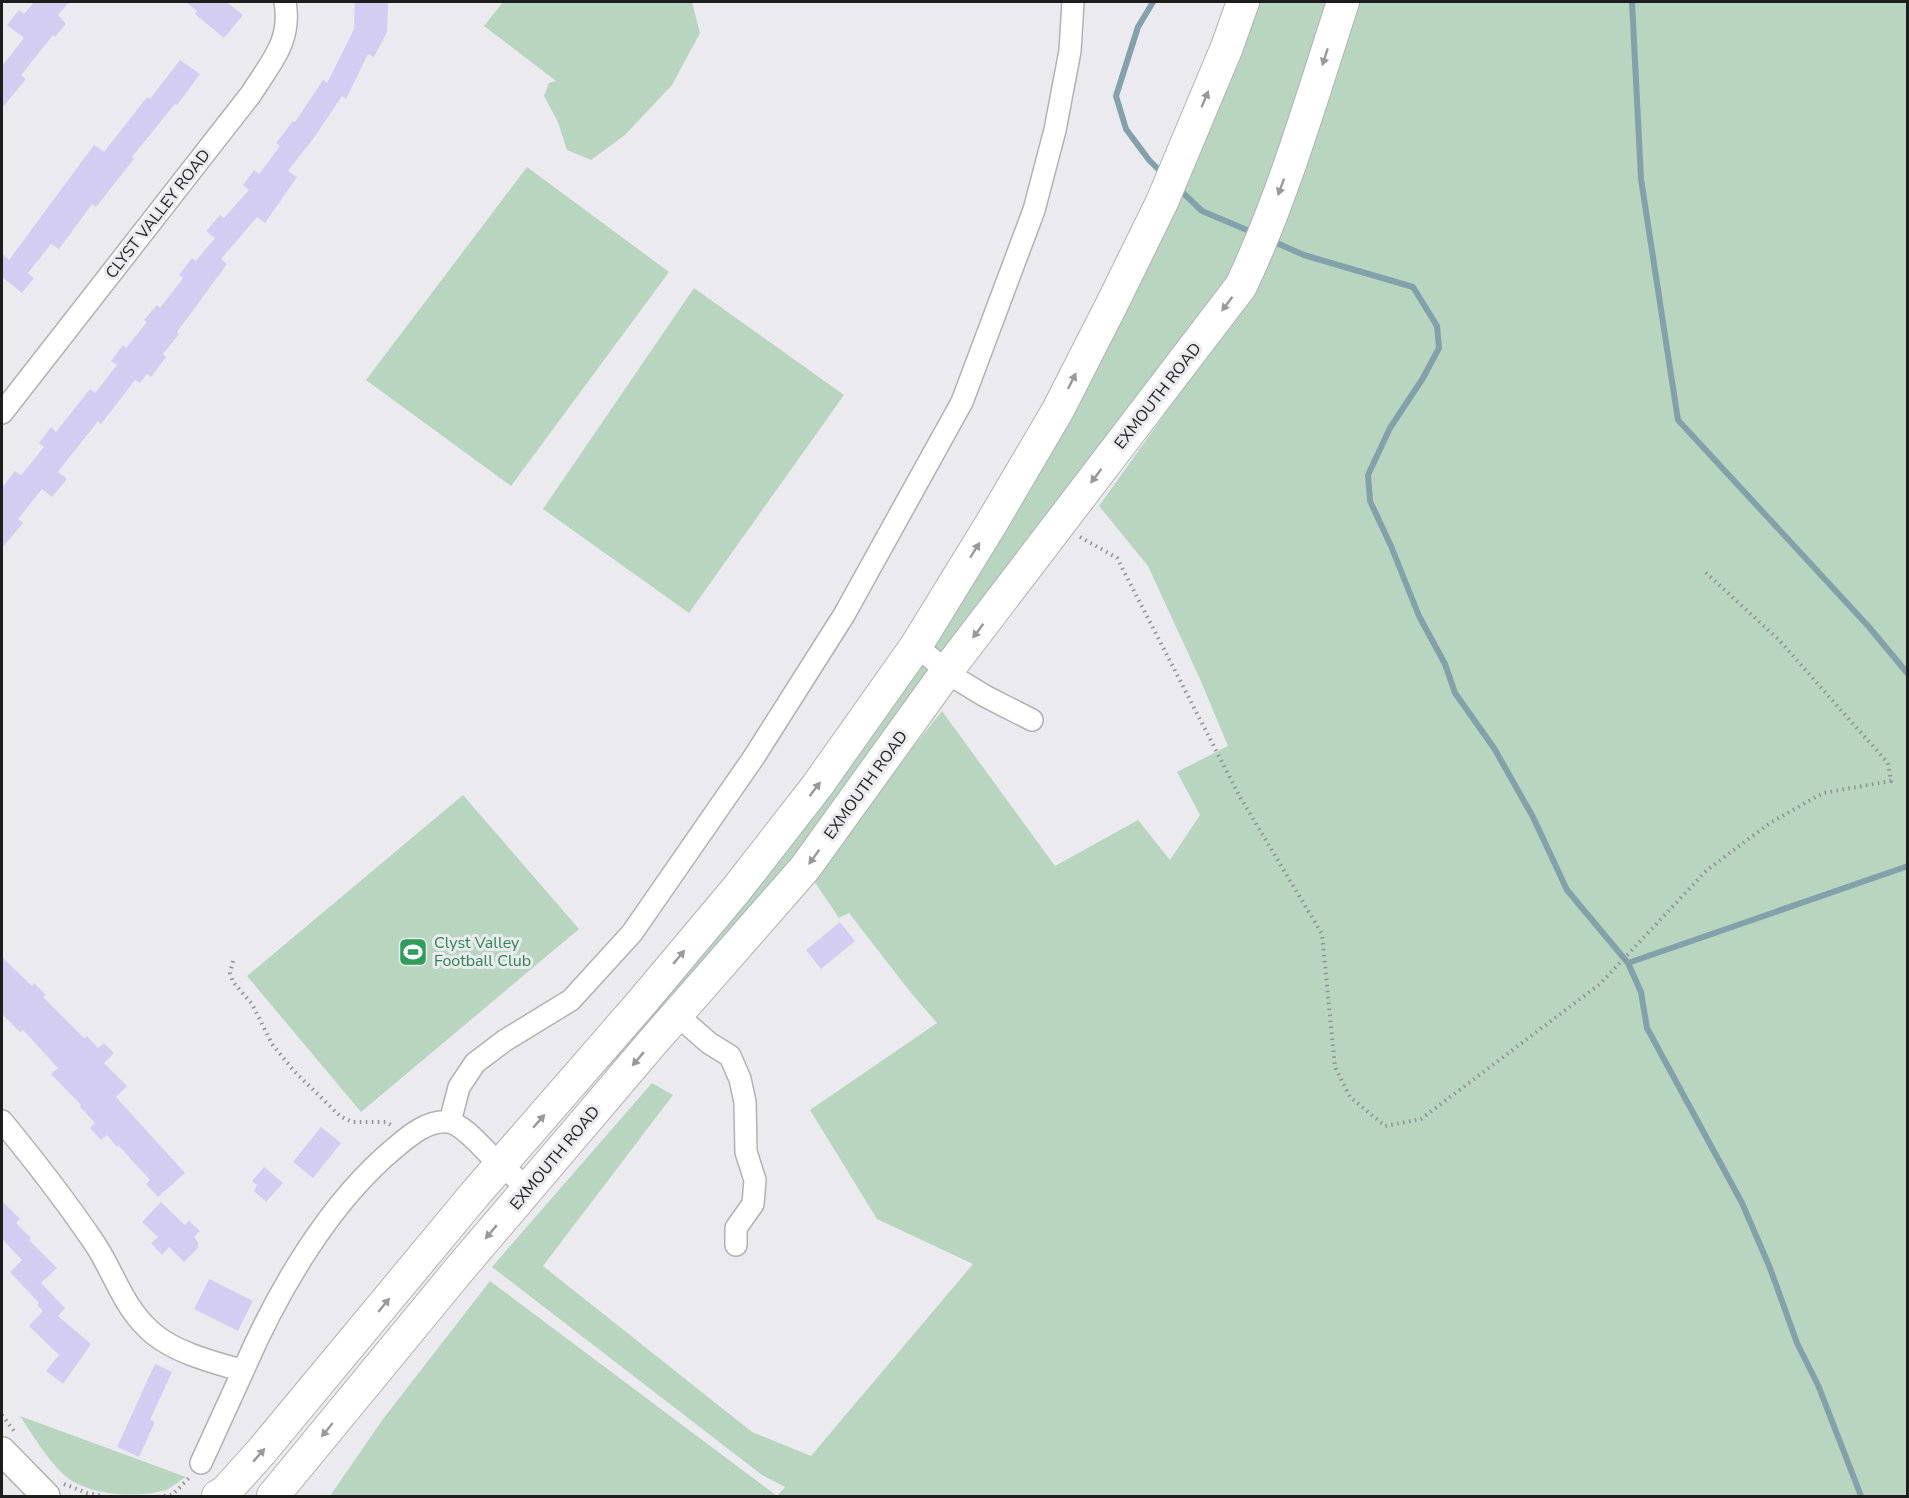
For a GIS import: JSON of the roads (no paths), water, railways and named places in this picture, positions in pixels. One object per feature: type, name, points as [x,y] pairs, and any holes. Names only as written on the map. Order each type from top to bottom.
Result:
[{"type":"highway","points":[[218,1497],[238,1479],[268,1444],[500,1165],[736,890],[817,786],[916,646],[1058,410],[1113,302],[1162,202],[1227,47],[1243,2]]},
{"type":"highway","name":"EXMOUTH ROAD","points":[[273,1497],[451,1280],[805,868],[948,671],[1241,286],[1256,254],[1292,156],[1343,2]]},
{"type":"main road","points":[[2,1451],[46,1497]]},
{"type":"main road","points":[[2,1458],[20,1497]]},
{"type":"street","name":"CLYST VALLEY ROAD","points":[[2,413],[251,94],[283,41],[288,18],[285,2]]},
{"type":"street","points":[[450,1122],[459,1087],[475,1063],[504,1041],[571,1000],[632,933],[754,757],[861,585],[962,402],[1034,210],[1055,130],[1070,51],[1073,2]]},
{"type":"street","points":[[916,646],[985,696],[1032,720]]},
{"type":"street","points":[[677,1015],[709,1043],[730,1056],[740,1079],[745,1102],[746,1152],[755,1180],[753,1204],[736,1228],[736,1245]]},
{"type":"street","points":[[2,1121],[67,1204],[96,1246],[138,1320],[157,1337],[178,1349],[243,1371]]},
{"type":"street","points":[[201,1463],[252,1349],[290,1280],[333,1210],[372,1166],[409,1136],[431,1124],[450,1122],[464,1130],[500,1165],[529,1188]]},
{"type":"waterway","points":[[1153,2],[1138,27],[1116,96],[1126,129],[1149,160],[1163,174]]},
{"type":"waterway","points":[[1632,2],[1641,179],[1678,420],[1869,627],[1908,674]]},
{"type":"waterway","points":[[1179,189],[1202,211],[1254,233]]},
{"type":"waterway","points":[[1272,241],[1304,255],[1413,287],[1437,326],[1439,348],[1423,378],[1390,428],[1368,475],[1370,501],[1419,616],[1445,664],[1455,693],[1494,748],[1533,817],[1567,890],[1628,963],[1641,992],[1647,1028],[1742,1203],[1770,1268],[1797,1343],[1818,1385],[1861,1496]]},
{"type":"waterway","points":[[1628,963],[1908,866]]},
{"type":"place","name":"Clyst Valley Football Club","points":[[413,952]]}]
